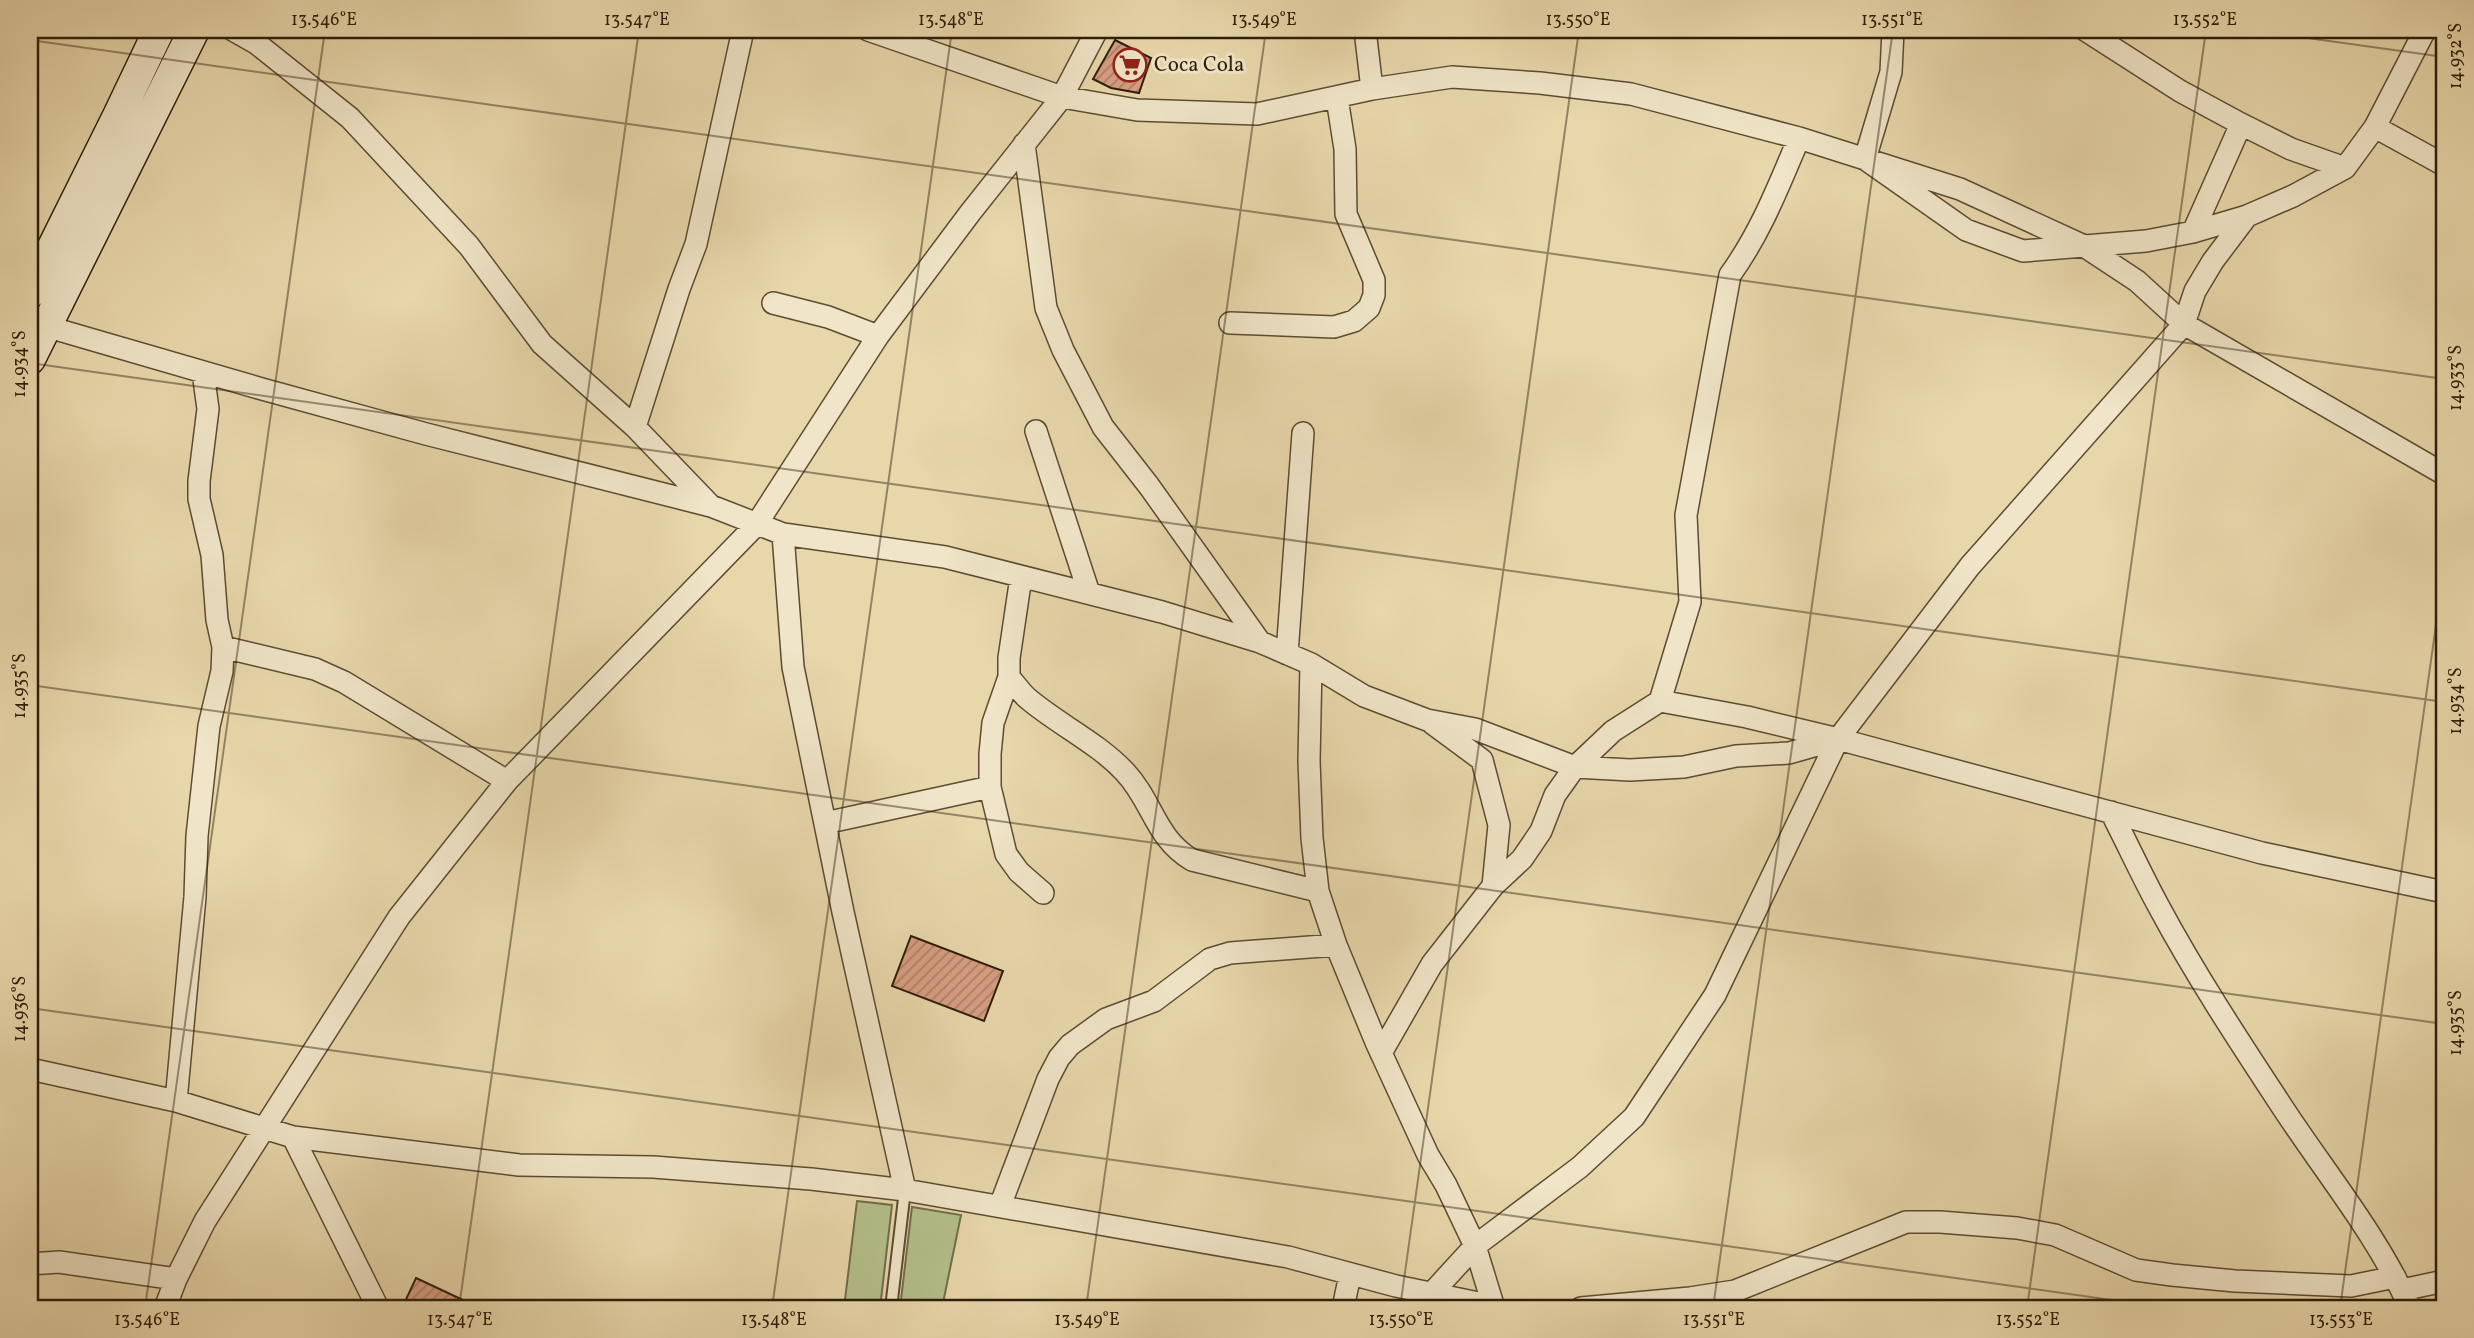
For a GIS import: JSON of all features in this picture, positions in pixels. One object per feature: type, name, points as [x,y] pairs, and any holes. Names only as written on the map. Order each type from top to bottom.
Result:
[{"type":"street","points":[[30,293],[159,30]]},
{"type":"street","points":[[30,359],[194,30]]},
{"type":"street","points":[[233,30],[256,43],[350,118],[469,246],[542,344],[635,427],[711,506]]},
{"type":"street","points":[[635,427],[696,244],[743,30]]},
{"type":"street","points":[[868,30],[1062,97],[1137,110],[1257,114],[1373,89],[1452,77],[1540,83],[1631,94],[1799,138],[1960,189],[2084,246],[2137,281],[2184,324],[2444,474]]},
{"type":"street","points":[[927,49],[937,30]]},
{"type":"street","points":[[165,1308],[176,1279],[205,1221],[399,917],[507,781],[756,525],[878,336],[970,213],[1062,97],[1097,30]]},
{"type":"street","points":[[1365,30],[1373,89]]},
{"type":"street","points":[[1865,159],[1891,72],[1893,30]]},
{"type":"street","points":[[2085,30],[2180,92],[2291,149],[2345,168]]},
{"type":"street","points":[[1865,159],[1966,230],[2023,251],[2146,242],[2193,232],[2247,216],[2345,168],[2375,127],[2426,30]]},
{"type":"street","points":[[1230,323],[1334,327],[1354,321],[1369,308],[1374,295],[1374,280],[1346,214],[1345,149],[1337,97]]},
{"type":"street","points":[[2193,232],[2241,124]]},
{"type":"street","points":[[2375,127],[2444,164]]},
{"type":"street","points":[[1381,1053],[1432,964],[1493,886],[1522,859],[1541,831],[1555,795],[1575,768],[1613,731],[1660,701],[1690,601],[1686,515],[1730,275],[1757,234],[1799,138]]},
{"type":"street","points":[[1024,145],[1046,307],[1063,350],[1103,427],[1149,486],[1260,642]]},
{"type":"street","points":[[2291,149],[2316,183]]},
{"type":"street","points":[[1432,1293],[1475,1246],[1580,1167],[1634,1117],[1715,995],[1838,739],[1970,566],[2184,324],[2195,291],[2213,261],[2247,216]]},
{"type":"street","points":[[773,303],[828,317],[878,336]]},
{"type":"street","points":[[46,326],[426,434],[711,506],[783,534],[945,557],[1162,612],[1260,642],[1311,664],[1364,696],[1427,720],[1475,729],[1575,768],[1630,770],[1684,767],[1737,756],[1789,753],[1838,739]]},
{"type":"street","points":[[176,1101],[195,897],[199,822],[209,726],[222,671],[223,647],[217,620],[212,555],[199,499],[208,409],[203,372]]},
{"type":"street","points":[[1036,431],[1089,593]]},
{"type":"street","points":[[1287,654],[1303,433]]},
{"type":"street","points":[[783,534],[793,667],[905,1190]]},
{"type":"street","points":[[1021,576],[1009,658],[1009,677],[993,723],[990,787],[1006,854],[1019,873],[1043,893]]},
{"type":"street","points":[[223,647],[315,669],[344,682],[507,781]]},
{"type":"street","points":[[30,1069],[176,1101],[293,1138],[519,1165],[653,1167],[811,1179],[905,1190],[1288,1257],[1350,1275],[1493,1307],[1475,1246],[1446,1185],[1428,1155],[1381,1053],[1336,945],[1318,891],[1312,838],[1309,761],[1311,664]]},
{"type":"street","points":[[1009,677],[1026,697],[1124,770],[1140,790],[1166,839],[1176,851],[1192,860],[1318,891]]},
{"type":"street","points":[[1660,701],[1747,717],[1838,739],[2262,853],[2444,892]]},
{"type":"street","points":[[1427,720],[1482,760],[1499,825],[1493,886]]},
{"type":"street","points":[[825,823],[990,787]]},
{"type":"street","points":[[2111,812],[2160,908],[2216,1002],[2280,1104],[2336,1182],[2402,1292]]},
{"type":"street","points":[[1000,1206],[1048,1079],[1059,1058],[1070,1045],[1106,1019],[1154,1002],[1210,959],[1230,953],[1336,945]]},
{"type":"street","points":[[293,1138],[378,1308]]},
{"type":"street","points":[[1581,1308],[1690,1298],[1735,1290],[1906,1222],[2017,1227],[2055,1235],[2136,1270],[2172,1275],[2235,1281],[2351,1286],[2402,1292],[2444,1281]]},
{"type":"street","points":[[30,1265],[59,1262],[176,1279]]},
{"type":"street","points":[[1343,1308],[1350,1275]]},
{"type":"lane","points":[[891,1308],[905,1190]]},
{"type":"green space","points":[[857,1201],[892,1205],[880,1308],[844,1308]]},
{"type":"green space","points":[[912,1207],[961,1215],[942,1308],[900,1308]]},
{"type":"building","points":[[1115,40],[1151,58],[1139,93],[1111,88],[1093,79]]},
{"type":"building","points":[[911,936],[1003,971],[984,1021],[892,986]]},
{"type":"building","points":[[416,1278],[480,1308],[402,1308]]},
{"type":"place","name":"Coca Cola","points":[[1130,65]]}]
